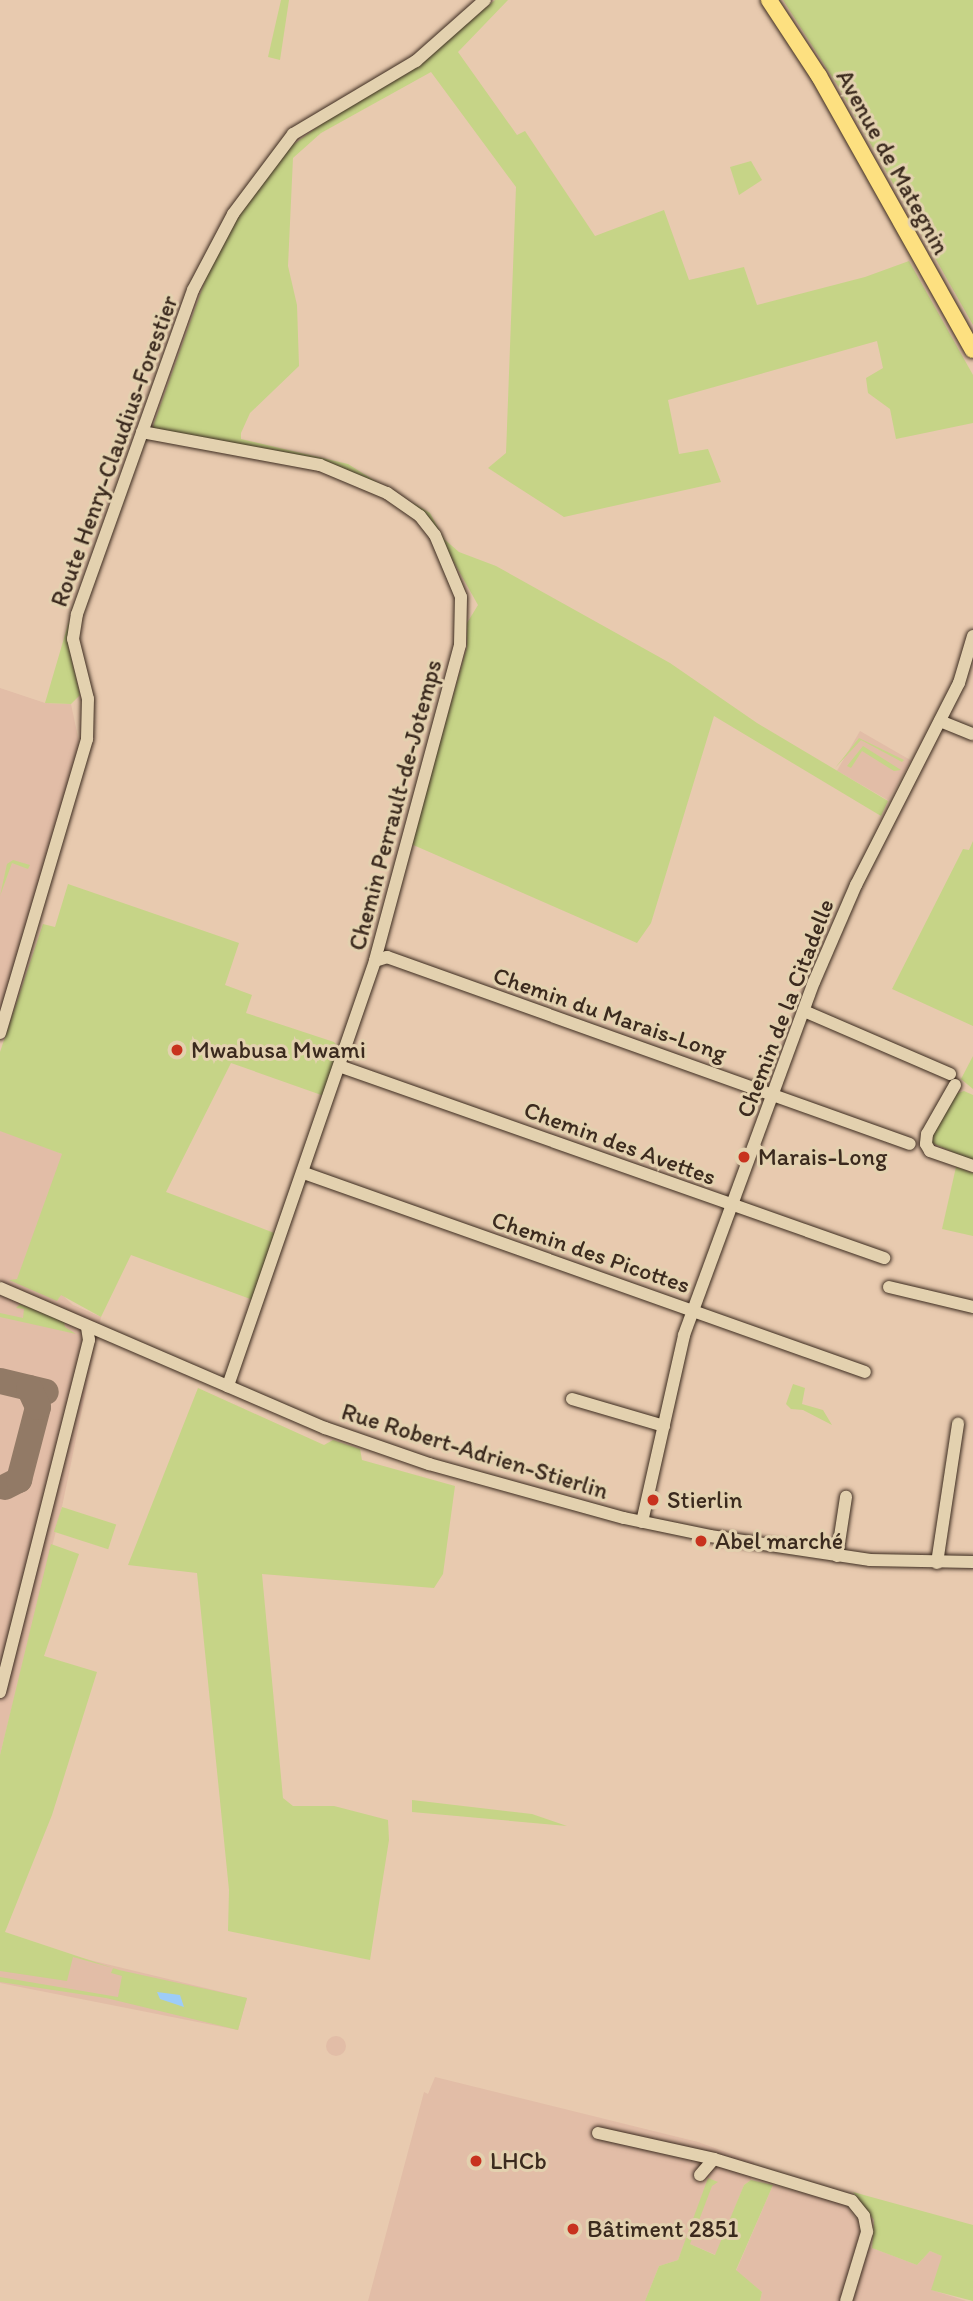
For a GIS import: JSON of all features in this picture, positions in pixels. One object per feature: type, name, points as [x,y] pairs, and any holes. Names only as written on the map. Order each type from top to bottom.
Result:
[{"type":"main road","name":"Avenue de Mategnin","points":[[769,0],[819,76],[973,350]]},
{"type":"street","name":"Route Henry-Claudius-Forestier","points":[[0,1033],[87,739],[88,699],[75,648],[74,625],[193,290],[219,237],[269,161],[300,128],[403,70],[485,0]]},
{"type":"street","name":"Chemin Perrault-de-Jotemps","points":[[142,432],[341,471],[410,506],[427,523],[449,560],[461,597],[460,645],[375,961],[342,1067],[228,1386]]},
{"type":"street","name":"Chemin de la Citadelle","points":[[642,1522],[684,1335],[696,1312],[804,1011],[846,906],[965,670],[973,636]]},
{"type":"street","points":[[940,721],[973,734]]},
{"type":"street","name":"Chemin du Marais-Long","points":[[375,961],[387,957],[910,1144]]},
{"type":"street","points":[[804,1011],[952,1079],[927,1134],[926,1144],[930,1151],[973,1166]]},
{"type":"street","name":"Chemin des Avettes","points":[[342,1067],[884,1258]]},
{"type":"street","name":"Chemin des Picottes","points":[[304,1173],[865,1372]]},
{"type":"street","points":[[889,1287],[973,1307]]},
{"type":"street","name":"Rue Robert-Adrien-Stierlin","points":[[0,1288],[87,1328],[376,1447],[642,1522],[837,1556],[937,1563],[973,1562]]},
{"type":"street","points":[[0,1692],[89,1340],[87,1328]]},
{"type":"street","points":[[572,1399],[664,1426]]},
{"type":"street","points":[[937,1563],[958,1424]]},
{"type":"street","points":[[837,1556],[846,1497]]},
{"type":"street","points":[[598,2133],[714,2160],[842,2197],[860,2209],[866,2224],[866,2242],[846,2301]]},
{"type":"street","points":[[701,2175],[714,2160]]},
{"type":"shaded area","points":[[0,688],[45,703],[71,704],[80,747],[0,1013]]},
{"type":"shaded area","points":[[860,731],[911,760],[888,800],[837,771]]},
{"type":"shaded area","points":[[0,1127],[62,1154],[57,1290],[73,1305],[101,1317],[62,1507],[0,1755]]},
{"type":"shaded area","points":[[73,1956],[247,1998],[238,2030],[0,1983],[0,1969]]},
{"type":"shaded area","points":[[336,2036],[343,2039],[346,2046],[343,2053],[336,2056],[329,2053],[326,2046],[329,2039]]},
{"type":"shaded area","points":[[435,2077],[698,2142],[754,2162],[751,2180],[744,2185],[716,2255],[685,2242],[678,2260],[659,2266],[645,2301],[368,2301],[424,2092],[428,2094]]},
{"type":"shaded area","points":[[773,2185],[844,2204],[860,2223],[859,2243],[917,2265],[930,2251],[943,2256],[932,2290],[966,2301],[760,2301],[762,2292],[736,2271]]},
{"type":"green space","points":[[281,0],[289,0],[280,60],[268,57]]},
{"type":"green space","points":[[495,0],[508,0],[458,52],[517,135],[525,131],[595,236],[664,210],[689,280],[744,267],[757,305],[865,277],[909,261],[973,375],[973,423],[896,439],[890,409],[868,393],[866,378],[883,368],[877,341],[668,400],[679,454],[708,449],[721,482],[564,517],[488,468],[506,453],[516,187],[431,72],[321,133],[293,158],[288,266],[297,305],[299,366],[250,413],[241,433],[241,439],[348,464],[388,489],[338,466],[152,429],[210,267],[237,219],[287,149],[337,113],[408,73]]},
{"type":"green space","points":[[783,0],[973,0],[973,325],[838,86]]},
{"type":"green space","points":[[751,161],[762,180],[739,195],[730,167]]},
{"type":"green space","points":[[413,503],[430,513],[444,539],[459,552],[496,566],[670,663],[757,723],[888,801],[881,816],[714,716],[651,923],[637,943],[411,844],[467,647],[467,623],[478,605],[443,543]]},
{"type":"green space","points":[[69,621],[68,645],[80,695],[71,704],[45,703]]},
{"type":"green space","points":[[859,738],[904,760],[902,762],[861,740],[835,768]]},
{"type":"green space","points":[[863,746],[901,770],[894,771],[862,751],[851,768],[847,766]]},
{"type":"green space","points":[[973,841],[973,1026],[892,989],[963,849],[969,850]]},
{"type":"green space","points":[[13,860],[30,865],[28,869],[12,863],[0,896],[7,864]]},
{"type":"green space","points":[[68,884],[239,943],[225,985],[252,995],[246,1013],[334,1042],[343,1052],[327,1097],[231,1063],[166,1192],[277,1234],[253,1300],[131,1255],[101,1317],[61,1295],[57,1301],[9,1280],[17,1279],[62,1154],[0,1131],[0,1052],[43,924],[55,927]]},
{"type":"green space","points":[[973,1056],[973,1089],[961,1079]]},
{"type":"green space","points":[[964,1091],[973,1095],[973,1161],[930,1142],[952,1095]]},
{"type":"green space","points":[[956,1167],[973,1173],[973,1236],[942,1229]]},
{"type":"green space","points":[[20,1304],[64,1321],[65,1327],[76,1334],[0,1317],[0,1313],[23,1318],[24,1309],[16,1308]]},
{"type":"green space","points":[[793,1384],[805,1388],[802,1404],[823,1410],[832,1425],[803,1410],[791,1409],[786,1404]]},
{"type":"green space","points":[[198,1388],[324,1445],[333,1440],[360,1449],[362,1460],[455,1486],[443,1574],[434,1588],[262,1574],[283,1798],[293,1806],[334,1806],[388,1820],[389,1840],[370,1960],[228,1931],[229,1890],[197,1573],[128,1565]]},
{"type":"green space","points":[[62,1507],[116,1525],[108,1549],[54,1532]]},
{"type":"green space","points":[[51,1544],[79,1554],[44,1656],[97,1672],[52,1815],[5,1932],[113,1968],[73,1957],[67,1981],[0,1971],[0,1755]]},
{"type":"green space","points":[[412,1800],[532,1814],[567,1826],[412,1812]]},
{"type":"green space","points":[[113,1968],[247,1998],[238,2030],[106,1998],[0,1982],[0,1977],[118,1997],[122,1976],[111,1973]]},
{"type":"green space","points":[[708,2178],[718,2182],[712,2186],[690,2244],[715,2255],[744,2185],[751,2180],[773,2185],[736,2270],[762,2292],[760,2301],[645,2301],[659,2266],[678,2260]]},
{"type":"green space","points":[[853,2192],[973,2225],[973,2301],[931,2290],[942,2256],[930,2251],[917,2265],[872,2248],[874,2220]]},
{"type":"water","points":[[157,1992],[180,1995],[184,2007],[160,1999]]},
{"type":"taxiway","points":[[0,1381],[46,1392]]},
{"type":"taxiway","points":[[5,1487],[19,1480],[38,1407],[29,1388]]},
{"type":"place","name":"Mwabusa Mwami","points":[[177,1050]]},
{"type":"place","name":"Marais-Long","points":[[744,1157]]},
{"type":"place","name":"Stierlin","points":[[653,1500]]},
{"type":"place","name":"Abel marché","points":[[701,1541]]},
{"type":"place","name":"LHCb","points":[[476,2161]]},
{"type":"place","name":"Bâtiment 2851","points":[[573,2229]]}]
